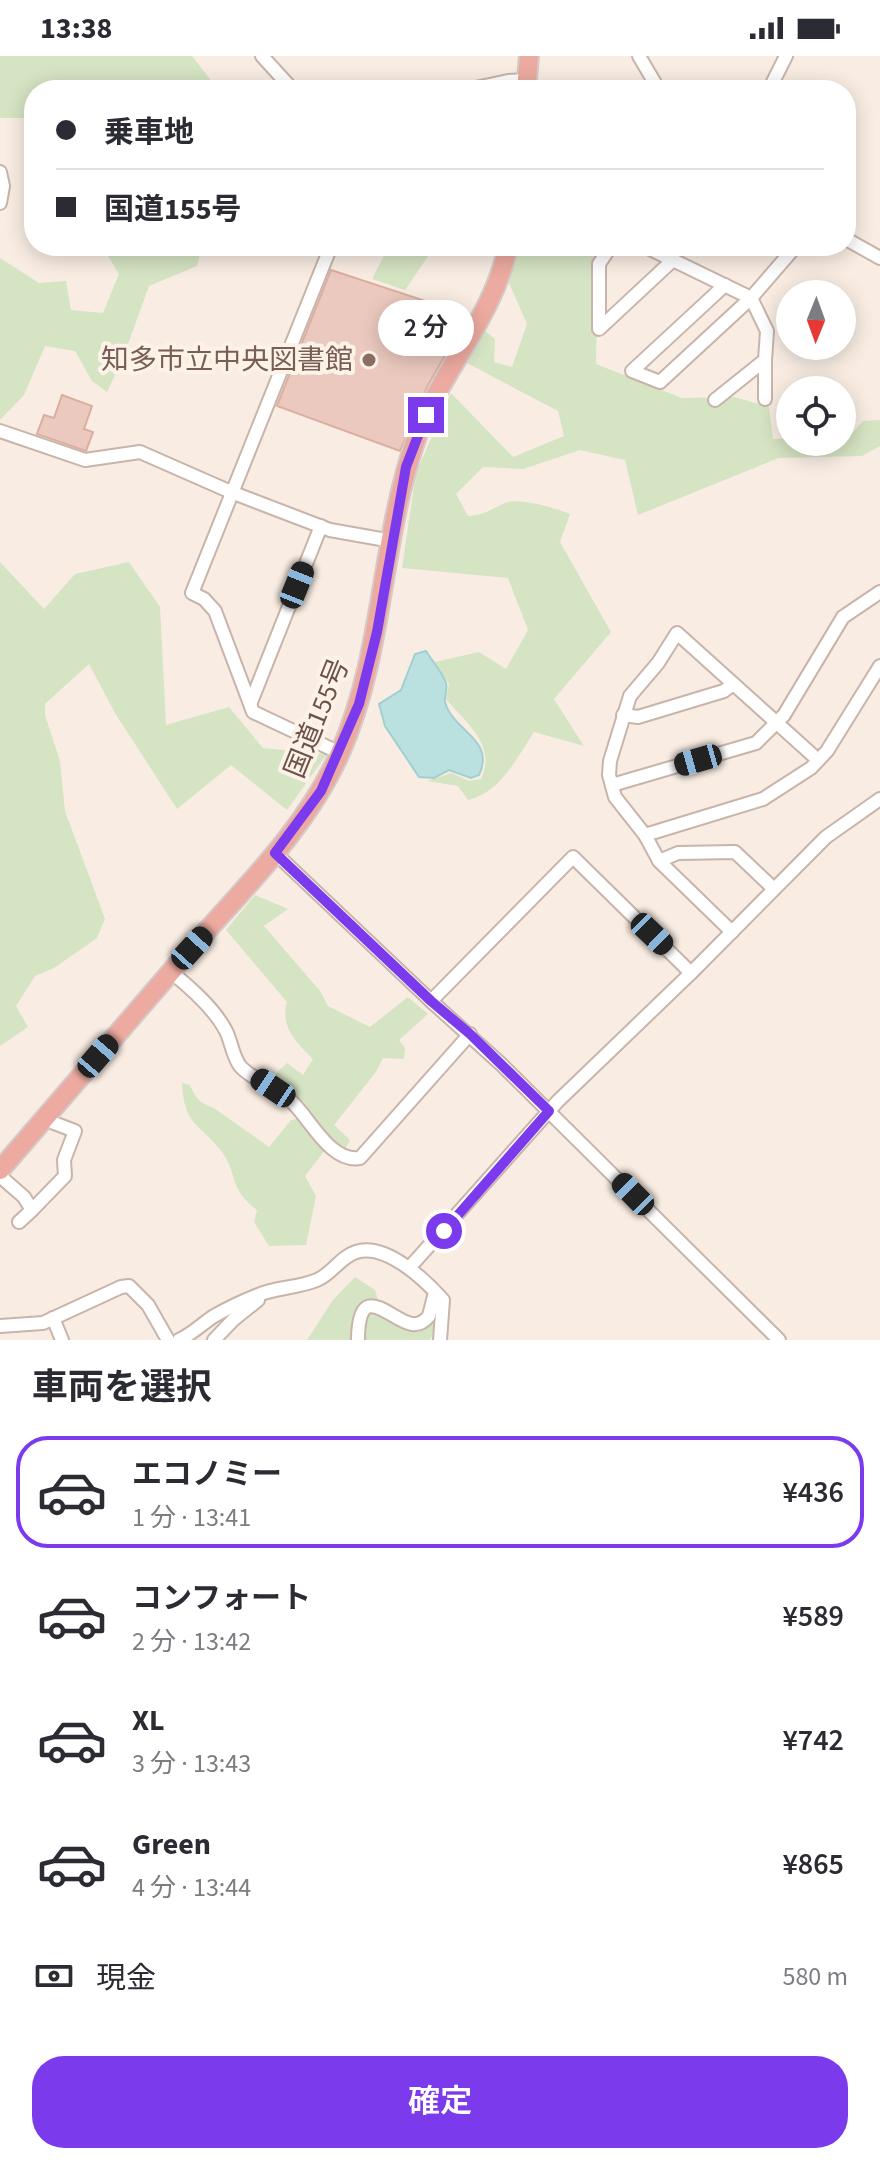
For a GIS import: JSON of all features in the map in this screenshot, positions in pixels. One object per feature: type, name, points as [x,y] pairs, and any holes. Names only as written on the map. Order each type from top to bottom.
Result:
[{"type":"highway","points":[[527,80],[529,56]]},
{"type":"highway","name":"国道155号","points":[[0,1170],[275,853],[321,791],[340,753],[367,675],[406,467],[418,432],[496,287],[505,256]]},
{"type":"street","points":[[262,56],[284,80]]},
{"type":"street","points":[[639,56],[654,80]]},
{"type":"street","points":[[774,80],[786,56]]},
{"type":"street","points":[[0,172],[3,186],[0,203]]},
{"type":"street","points":[[856,245],[880,258]]},
{"type":"street","points":[[327,256],[192,593],[204,599],[215,611],[253,712],[340,753]]},
{"type":"street","points":[[604,256],[599,264],[599,329],[673,260]]},
{"type":"street","points":[[665,256],[751,298],[767,331],[765,399]]},
{"type":"street","points":[[725,285],[632,371],[660,382],[751,298],[787,256]]},
{"type":"street","points":[[715,400],[765,360]]},
{"type":"street","points":[[0,431],[85,460],[140,452],[231,492],[321,526],[392,541]]},
{"type":"street","points":[[251,702],[321,526]]},
{"type":"street","points":[[612,785],[756,743],[776,724],[843,617],[880,592]]},
{"type":"street","points":[[732,932],[659,861],[645,835],[615,797],[610,761],[630,696],[658,663],[677,633],[818,760]]},
{"type":"street","points":[[645,835],[763,799],[811,768],[880,666]]},
{"type":"street","points":[[623,715],[638,717],[724,691],[733,684]]},
{"type":"street","points":[[410,1267],[549,1111],[835,830],[880,799]]},
{"type":"street","points":[[659,861],[678,853],[735,852],[774,889]]},
{"type":"street","points":[[275,853],[470,1034],[779,1340]]},
{"type":"street","points":[[431,1001],[573,857],[691,973]]},
{"type":"street","points":[[171,972],[188,985],[225,1029],[239,1065],[290,1100],[320,1135],[337,1151],[352,1159],[360,1158],[470,1034]]},
{"type":"street","points":[[19,1222],[65,1176],[64,1160],[75,1131],[46,1117]]},
{"type":"street","points":[[0,1176],[24,1197],[32,1210]]},
{"type":"street","points":[[179,1340],[211,1318],[265,1292],[301,1286],[319,1279],[357,1251],[374,1252],[410,1267],[443,1300],[440,1340]]},
{"type":"street","points":[[0,1326],[43,1323],[129,1286],[148,1305],[168,1340]]},
{"type":"street","points":[[214,1340],[265,1292]]},
{"type":"street","points":[[358,1340],[359,1320],[366,1310],[384,1308],[407,1323],[418,1324],[429,1316],[435,1292]]},
{"type":"street","points":[[53,1318],[62,1340]]},
{"type":"green space","points":[[0,56],[192,56],[211,80],[24,80],[24,118],[0,118]]},
{"type":"green space","points":[[108,256],[200,256],[197,266],[149,286],[107,392],[92,381],[75,351],[45,346],[24,395],[0,420],[0,258],[39,283],[66,281],[71,310],[103,313],[119,274]]},
{"type":"green space","points":[[384,256],[428,256],[405,290],[372,279]]},
{"type":"green space","points":[[516,256],[598,256],[596,364],[682,398],[734,397],[769,407],[773,439],[776,439],[776,456],[856,456],[856,429],[863,421],[880,420],[880,446],[862,456],[779,458],[638,515],[625,460],[580,450],[523,469],[483,467],[456,494],[468,516],[519,501],[570,514],[560,542],[611,632],[554,699],[584,746],[534,732],[499,782],[480,796],[468,800],[458,786],[427,781],[452,773],[469,781],[481,779],[485,767],[482,745],[471,726],[446,699],[449,684],[435,662],[479,652],[506,669],[528,630],[508,578],[402,568],[416,473],[451,393],[513,457],[564,436],[558,411],[467,363],[484,330],[495,339],[494,362],[512,367],[527,324],[509,283]]},
{"type":"green space","points":[[0,562],[44,609],[75,574],[129,562],[160,607],[166,725],[229,707],[263,748],[327,754],[287,810],[231,765],[177,809],[115,713],[89,664],[45,704],[45,715],[60,761],[65,811],[105,919],[97,938],[54,968],[35,976],[16,1006],[28,1027],[0,1046]]},
{"type":"green space","points":[[255,895],[288,909],[264,926],[321,992],[328,1006],[370,1027],[408,997],[428,1014],[399,1040],[405,1048],[404,1059],[383,1058],[376,1072],[334,1125],[350,1140],[345,1149],[332,1141],[305,1176],[316,1196],[306,1245],[269,1246],[254,1222],[257,1210],[237,1188],[222,1152],[190,1117],[183,1097],[182,1083],[190,1085],[202,1102],[269,1147],[291,1120],[298,1119],[307,1111],[270,1079],[287,1063],[303,1075],[313,1059],[295,1040],[288,1027],[287,1002],[226,930]]},
{"type":"green space","points":[[355,1277],[375,1290],[383,1315],[419,1332],[434,1316],[440,1319],[430,1340],[307,1340],[333,1300]]},
{"type":"water","points":[[426,651],[446,683],[445,702],[449,712],[478,744],[482,753],[479,775],[471,778],[449,770],[434,778],[419,777],[385,726],[379,704],[401,690],[415,654]]},
{"type":"building","name":"知多市立中央図書館","points":[[331,270],[468,315],[427,387],[400,451],[277,406]]},
{"type":"building","points":[[62,395],[92,406],[84,429],[93,432],[86,451],[37,434],[44,415],[54,418]]},
{"type":"place","name":"知多市立中央図書館","points":[[369,360]]},
{"type":"route","points":[[426,415],[406,467],[377,632],[359,704],[321,791],[275,853],[549,1111],[444,1231]]}]
